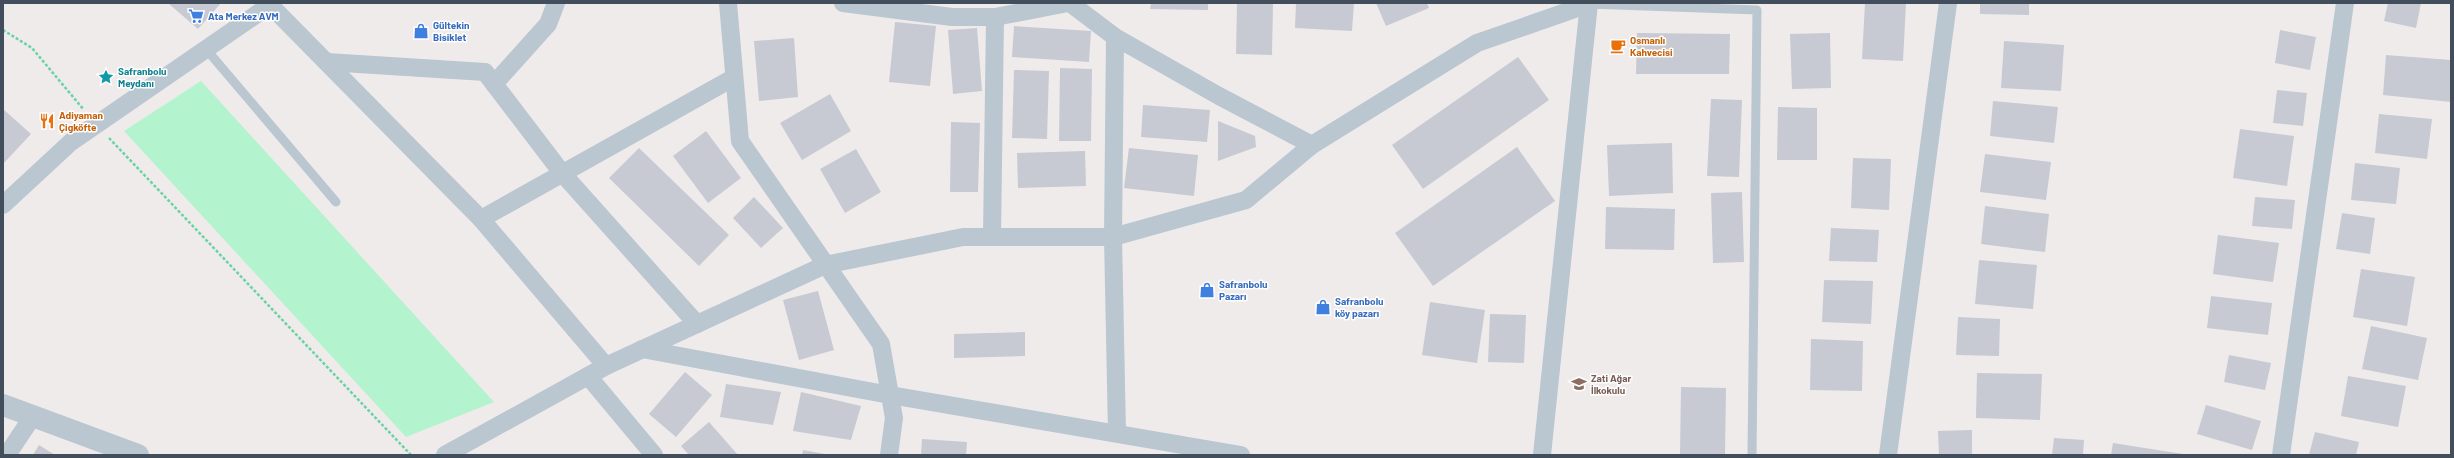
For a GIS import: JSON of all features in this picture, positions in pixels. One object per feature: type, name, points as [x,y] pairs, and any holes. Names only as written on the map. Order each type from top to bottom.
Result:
[{"type":"street","points":[[494,84],[548,24],[556,3]]},
{"type":"street","points":[[728,3],[733,78],[740,141],[881,344],[894,418],[889,455]]},
{"type":"street","points":[[843,3],[952,17],[995,17],[1069,3],[1115,37],[1219,96],[1312,145]]},
{"type":"street","points":[[1888,455],[1948,3]]},
{"type":"street","points":[[2281,455],[2345,3]]},
{"type":"street","points":[[3,205],[71,142],[269,4],[480,219],[606,366]]},
{"type":"street","points":[[445,455],[606,366],[825,265],[964,236],[1113,237],[1246,200],[1312,145],[1477,43],[1589,4],[1542,455]]},
{"type":"street","points":[[992,236],[995,17]]},
{"type":"street","points":[[1115,37],[1113,237],[1117,433]]},
{"type":"street","points":[[327,62],[485,72],[562,173],[697,324]]},
{"type":"street","points":[[480,219],[733,78]]},
{"type":"street","points":[[642,350],[890,395],[1117,433],[1172,449],[1241,455]]},
{"type":"street","points":[[588,376],[654,455]]},
{"type":"street","points":[[3,405],[138,455]]},
{"type":"street","points":[[7,455],[34,416]]},
{"type":"lane","points":[[1589,4],[1758,10],[1752,455]]},
{"type":"lane","points":[[206,49],[336,202]]},
{"type":"path","points":[[3,30],[32,48],[96,125],[411,455]]},
{"type":"green space","points":[[201,81],[494,402],[406,437],[124,131]]},
{"type":"building","name":"Ata Merkez AVM","points":[[168,3],[221,3],[198,29]]},
{"type":"building","points":[[1151,3],[1208,3],[1208,10],[1150,9]]},
{"type":"building","points":[[1237,3],[1273,3],[1272,55],[1236,54]]},
{"type":"building","points":[[1296,3],[1354,3],[1352,31],[1295,28]]},
{"type":"building","points":[[1376,3],[1427,3],[1429,8],[1386,26]]},
{"type":"building","points":[[1865,3],[1906,3],[1903,61],[1862,59]]},
{"type":"building","points":[[1980,3],[2029,3],[2029,15],[1980,14]]},
{"type":"building","points":[[2388,3],[2421,3],[2416,28],[2384,21]]},
{"type":"building","points":[[895,22],[936,26],[930,86],[889,82]]},
{"type":"building","points":[[1014,26],[1091,31],[1089,62],[1012,57]]},
{"type":"building","points":[[977,28],[982,91],[953,94],[948,30]]},
{"type":"building","points":[[2280,30],[2316,37],[2310,70],[2275,63]]},
{"type":"building","points":[[1637,33],[1730,34],[1729,74],[1636,74]]},
{"type":"building","points":[[1830,33],[1831,88],[1792,89],[1790,34]]},
{"type":"building","points":[[794,38],[798,97],[759,101],[754,41]]},
{"type":"building","points":[[2004,41],[2064,45],[2061,91],[2001,88]]},
{"type":"building","points":[[2386,55],[2451,60],[2451,102],[2383,95]]},
{"type":"building","points":[[1518,57],[1549,100],[1423,189],[1392,145]]},
{"type":"building","points":[[1060,68],[1092,69],[1091,141],[1059,141]]},
{"type":"building","points":[[1014,70],[1049,71],[1047,139],[1012,138]]},
{"type":"building","points":[[2277,90],[2307,93],[2303,126],[2273,123]]},
{"type":"building","points":[[830,94],[851,131],[802,160],[780,123]]},
{"type":"building","points":[[1711,99],[1742,100],[1739,177],[1707,176]]},
{"type":"building","points":[[1993,101],[2058,107],[2054,143],[1990,136]]},
{"type":"building","points":[[1143,105],[1210,110],[1207,142],[1141,137]]},
{"type":"building","points":[[1778,107],[1817,108],[1817,160],[1777,160]]},
{"type":"building","points":[[3,109],[31,134],[3,164]]},
{"type":"building","points":[[2379,114],[2432,119],[2427,159],[2375,153]]},
{"type":"building","points":[[1218,121],[1255,136],[1256,147],[1218,161]]},
{"type":"building","points":[[951,122],[980,123],[978,192],[950,192]]},
{"type":"building","points":[[2240,129],[2294,136],[2287,186],[2233,178]]},
{"type":"building","points":[[706,131],[741,178],[708,203],[673,156]]},
{"type":"building","points":[[1672,143],[1673,193],[1609,196],[1607,145]]},
{"type":"building","points":[[1517,147],[1555,201],[1433,286],[1395,233]]},
{"type":"building","points":[[639,148],[729,235],[699,266],[609,178]]},
{"type":"building","points":[[1129,148],[1198,155],[1194,196],[1124,188]]},
{"type":"building","points":[[856,149],[881,192],[845,213],[820,169]]},
{"type":"building","points":[[1085,151],[1086,186],[1018,188],[1017,153]]},
{"type":"building","points":[[1985,154],[2051,162],[2046,200],[1980,192]]},
{"type":"building","points":[[1853,158],[1891,159],[1889,210],[1851,208]]},
{"type":"building","points":[[2355,163],[2400,168],[2396,204],[2351,200]]},
{"type":"building","points":[[1742,192],[1744,262],[1713,263],[1711,193]]},
{"type":"building","points":[[754,197],[783,228],[761,248],[733,218]]},
{"type":"building","points":[[2255,197],[2295,200],[2292,229],[2252,226]]},
{"type":"building","points":[[1985,206],[2049,214],[2045,252],[1981,244]]},
{"type":"building","points":[[1606,207],[1675,209],[1674,250],[1605,249]]},
{"type":"building","points":[[2342,213],[2375,218],[2370,254],[2336,249]]},
{"type":"building","points":[[1831,228],[1879,230],[1877,262],[1829,261]]},
{"type":"building","points":[[2218,235],[2279,243],[2273,282],[2213,274]]},
{"type":"building","points":[[1979,260],[2037,265],[2033,309],[1975,304]]},
{"type":"building","points":[[2361,269],[2415,277],[2407,326],[2353,317]]},
{"type":"building","points":[[1824,280],[1873,281],[1871,324],[1822,322]]},
{"type":"building","points":[[818,291],[834,350],[799,360],[783,300]]},
{"type":"building","points":[[2211,296],[2272,303],[2268,335],[2207,328]]},
{"type":"building","points":[[1430,302],[1485,310],[1477,363],[1422,355]]},
{"type":"building","points":[[1490,314],[1526,315],[1524,363],[1488,362]]},
{"type":"building","points":[[1958,317],[2000,319],[1999,356],[1956,355]]},
{"type":"building","points":[[2371,326],[2427,338],[2418,380],[2362,369]]},
{"type":"building","points":[[1025,332],[1025,356],[954,358],[954,334]]},
{"type":"building","points":[[1811,339],[1863,341],[1862,391],[1810,390]]},
{"type":"building","points":[[2229,355],[2271,363],[2265,390],[2224,382]]},
{"type":"building","points":[[685,372],[712,395],[676,437],[649,414]]},
{"type":"building","points":[[1977,373],[2042,374],[2040,420],[1976,418]]},
{"type":"building","points":[[2348,376],[2406,386],[2398,427],[2341,416]]},
{"type":"building","points":[[726,384],[781,392],[773,425],[720,417]]},
{"type":"building","points":[[1681,387],[1726,388],[1725,455],[1680,455]]},
{"type":"building","points":[[801,392],[861,406],[851,440],[793,431]]},
{"type":"building","points":[[2206,405],[2261,421],[2252,450],[2197,434]]},
{"type":"building","points":[[709,422],[738,455],[689,455],[681,446]]},
{"type":"building","points":[[1972,430],[1972,455],[1939,455],[1938,431]]},
{"type":"building","points":[[2315,432],[2359,442],[2356,455],[2309,455]]},
{"type":"building","points":[[2054,438],[2084,440],[2083,455],[2052,455]]},
{"type":"building","points":[[922,439],[967,442],[966,455],[921,455]]},
{"type":"building","points":[[2113,443],[2183,454],[2111,455]]},
{"type":"building","points":[[39,445],[55,455],[33,455]]},
{"type":"building","points":[[803,450],[825,454],[825,455],[802,455]]},
{"type":"place","name":"Ata Merkez AVM","points":[[196,16]]},
{"type":"place","name":"Gültekin Bisiklet","points":[[421,31]]},
{"type":"place","name":"Osmanlı Kahvecisi","points":[[1618,46]]},
{"type":"place","name":"Safranbolu Meydanı","points":[[106,77]]},
{"type":"place","name":"Adiyaman Çigköfte","points":[[47,121]]},
{"type":"place","name":"Safranbolu Pazarı","points":[[1207,290]]},
{"type":"place","name":"Safranbolu köy pazarı","points":[[1323,307]]},
{"type":"place","name":"Zati Ağar İlkokulu","points":[[1579,384]]}]
